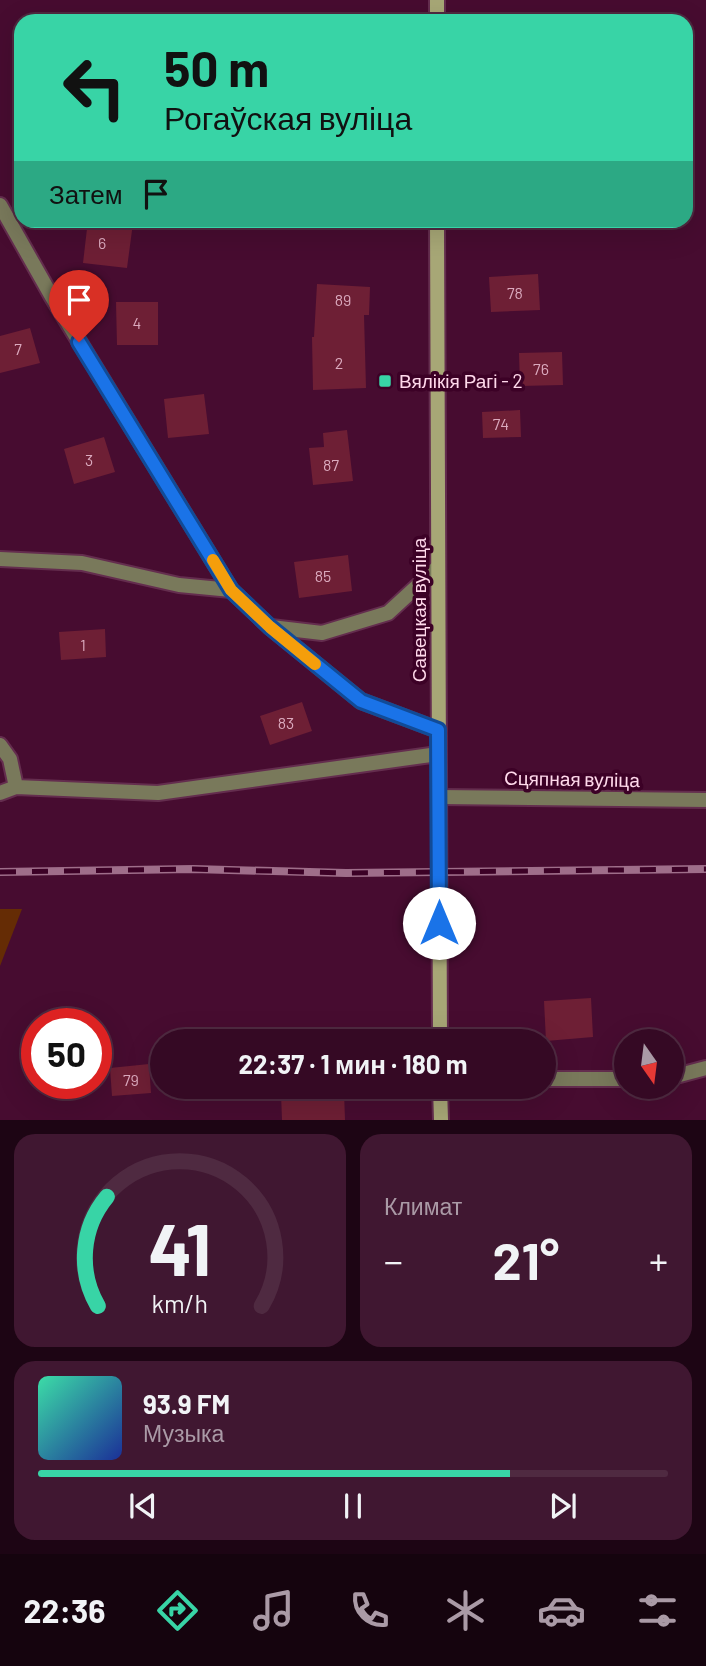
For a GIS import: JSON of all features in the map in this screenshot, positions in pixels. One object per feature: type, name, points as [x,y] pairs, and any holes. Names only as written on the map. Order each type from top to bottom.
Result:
[{"type":"main road","name":"Савецкая вуліца","points":[[437,228],[440,1029]]},
{"type":"main road","points":[[440,1099],[441,1120]]},
{"type":"street","points":[[0,205],[52,297],[231,590],[270,627],[361,701],[438,730]]},
{"type":"street","points":[[0,559],[82,563],[179,585],[231,590]]},
{"type":"street","points":[[270,627],[322,633],[388,613],[438,567]]},
{"type":"street","points":[[0,745],[10,760],[16,787]]},
{"type":"street","points":[[0,793],[16,787],[158,793],[438,754]]},
{"type":"street","name":"Сцяпная вуліца","points":[[439,797],[706,800]]},
{"type":"street","points":[[684,1074],[706,1068]]},
{"type":"street","points":[[556,1079],[614,1079]]},
{"type":"shaded area","points":[[0,909],[22,909],[0,966]]},
{"type":"building","points":[[87,228],[132,228],[127,268],[83,263]]},
{"type":"building","points":[[538,274],[540,310],[491,312],[489,277]]},
{"type":"building","points":[[317,284],[370,287],[369,315],[364,315],[366,388],[313,390],[312,337]]},
{"type":"building","points":[[116,302],[158,302],[158,345],[117,345]]},
{"type":"building","points":[[30,328],[40,363],[0,373],[0,336]]},
{"type":"building","points":[[562,352],[563,385],[520,386],[519,353]]},
{"type":"building","points":[[204,394],[209,434],[168,438],[164,399]]},
{"type":"building","points":[[520,410],[521,437],[483,438],[482,412]]},
{"type":"building","points":[[347,430],[353,481],[313,485],[309,448],[324,447],[323,433]]},
{"type":"building","points":[[104,437],[115,472],[74,484],[64,449]]},
{"type":"building","points":[[348,555],[352,591],[299,598],[294,562]]},
{"type":"building","points":[[105,629],[106,657],[61,660],[59,632]]},
{"type":"building","points":[[302,702],[312,731],[270,745],[260,716]]},
{"type":"building","points":[[591,998],[593,1037],[556,1040],[556,1029],[545,1029],[544,1001]]},
{"type":"building","points":[[149,1064],[150,1093],[112,1096],[112,1068]]},
{"type":"building","points":[[281,1099],[344,1099],[345,1120],[282,1120]]},
{"type":"railway","points":[[0,872],[193,869],[346,873],[706,869]]},
{"type":"slow traffic","points":[[213,560],[231,590],[315,664]]},
{"type":"place","name":"Вялікія Рагі - 2","points":[[385,381]]},
{"type":"route","points":[[79,342],[231,590],[270,627],[361,701],[438,730],[439,923]]}]
